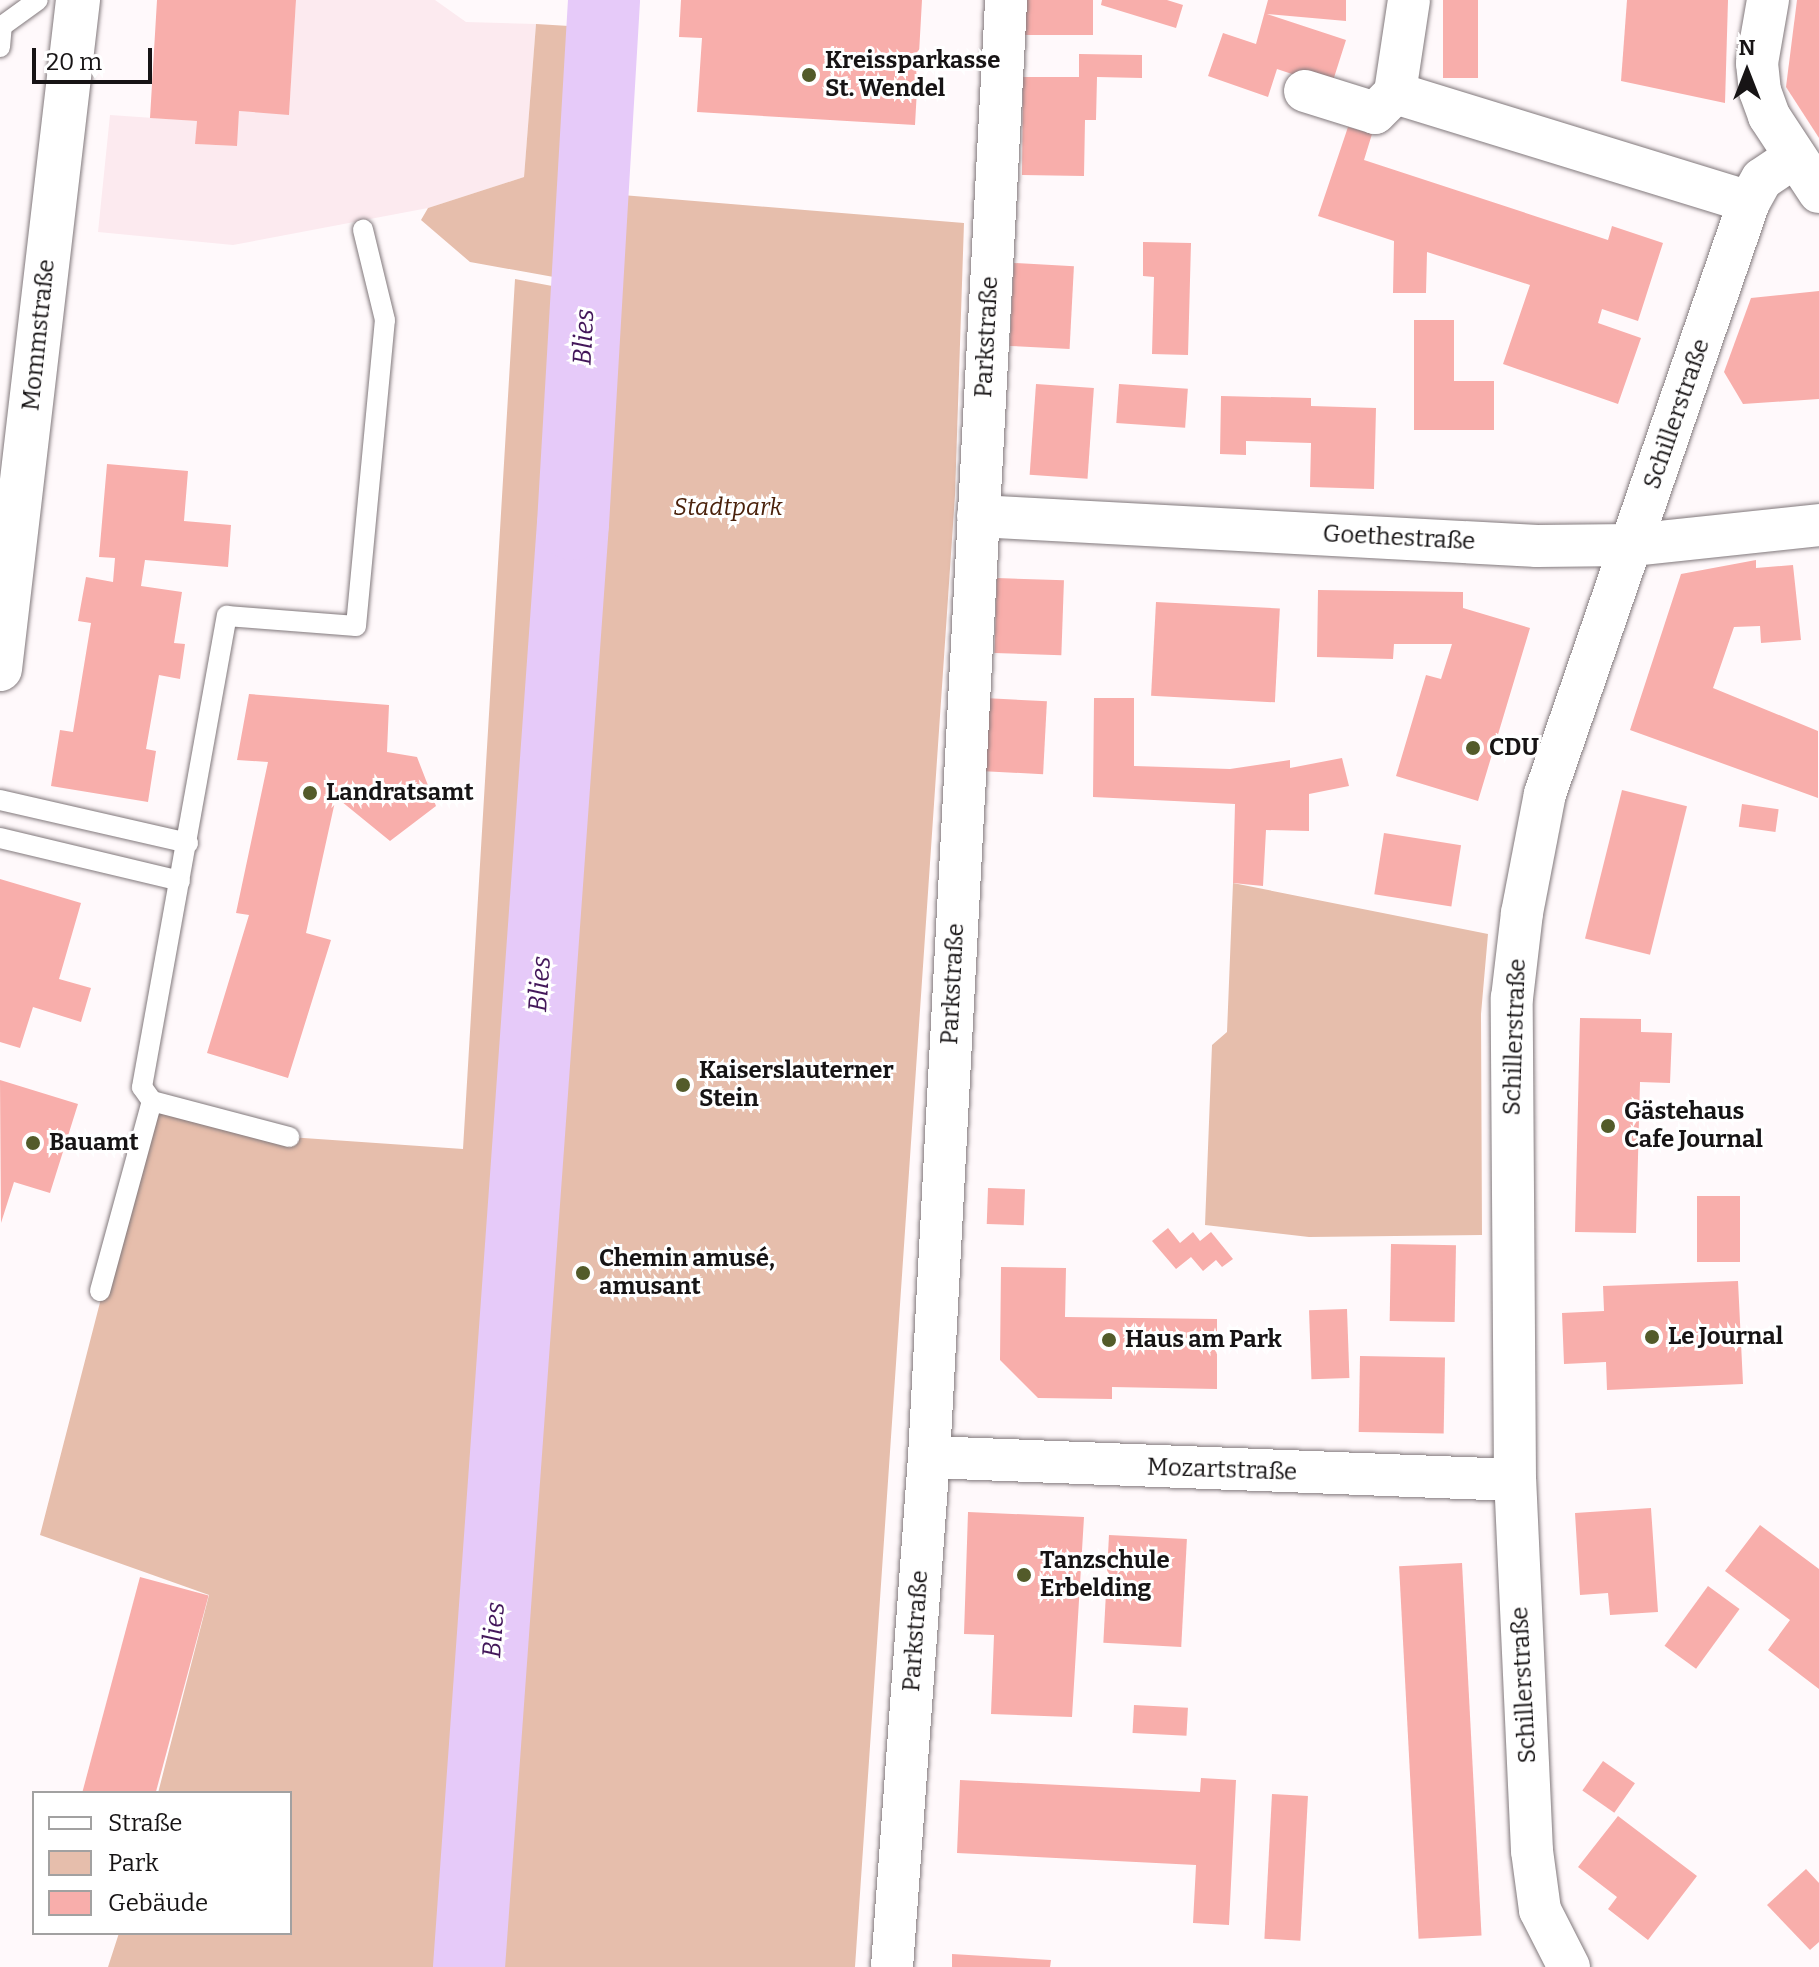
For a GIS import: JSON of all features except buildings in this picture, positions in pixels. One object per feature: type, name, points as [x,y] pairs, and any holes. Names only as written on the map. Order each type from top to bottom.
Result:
[{"type":"main road","name":"Mommstraße","points":[[0,669],[78,0]]},
{"type":"main road","points":[[56,178],[108,0]]},
{"type":"street","name":"Parkstraße","points":[[892,1967],[929,1457],[1006,0]]},
{"type":"street","points":[[1305,91],[1375,113],[1395,93],[1409,0]]},
{"type":"street","points":[[1768,0],[1757,63],[1760,91],[1795,157],[1819,192]]},
{"type":"street","points":[[1395,93],[1749,202]]},
{"type":"street","name":"Schillerstraße","points":[[1569,1967],[1540,1910],[1532,1851],[1515,1480],[1512,998],[1522,913],[1545,794],[1749,202],[1762,179],[1795,157]]},
{"type":"street","name":"Goethestraße","points":[[978,516],[1537,546],[1632,545],[1819,525]]},
{"type":"street","name":"Mozartstraße","points":[[929,1457],[1515,1480]]},
{"type":"lane","points":[[1,32],[38,0]]},
{"type":"lane","points":[[289,1137],[152,1101],[142,1087],[227,616],[356,626],[385,320],[363,230]]},
{"type":"lane","points":[[0,800],[188,843]]},
{"type":"lane","points":[[0,838],[180,881]]},
{"type":"lane","points":[[100,1291],[152,1101]]},
{"type":"shaded area","points":[[296,0],[435,0],[466,22],[536,24],[524,177],[428,208],[233,245],[98,232],[110,115],[197,121],[196,144],[236,146],[239,111],[289,114]]},
{"type":"green space","points":[[536,24],[602,28],[587,283],[470,262],[421,220],[428,208],[524,177]]},
{"type":"green space","name":"Stadtpark","points":[[622,195],[964,223],[955,495],[855,1967],[108,1967],[118,1935],[292,1935],[292,1791],[159,1791],[209,1595],[40,1535],[152,1101],[289,1137],[463,1149],[515,279],[616,298]]},
{"type":"green space","points":[[1233,883],[1488,934],[1481,1014],[1482,1235],[1309,1237],[1205,1225],[1212,1045],[1227,1032]]},
{"type":"waterway","name":"Blies","points":[[469,1967],[573,524],[604,0]]},
{"type":"place","name":"Kreissparkasse St. Wendel","points":[[809,75]]},
{"type":"place","name":"CDU","points":[[1473,748]]},
{"type":"place","name":"Landratsamt","points":[[310,793]]},
{"type":"place","name":"Kaiserslauterner Stein","points":[[683,1085]]},
{"type":"place","name":"Gästehaus Cafe Journal","points":[[1608,1126]]},
{"type":"place","name":"Bauamt","points":[[33,1143]]},
{"type":"place","name":"Chemin amusé, amusant","points":[[583,1273]]},
{"type":"place","name":"Le Journal","points":[[1652,1337]]},
{"type":"place","name":"Haus am Park","points":[[1109,1340]]},
{"type":"place","name":"Tanzschule Erbelding","points":[[1024,1575]]}]
